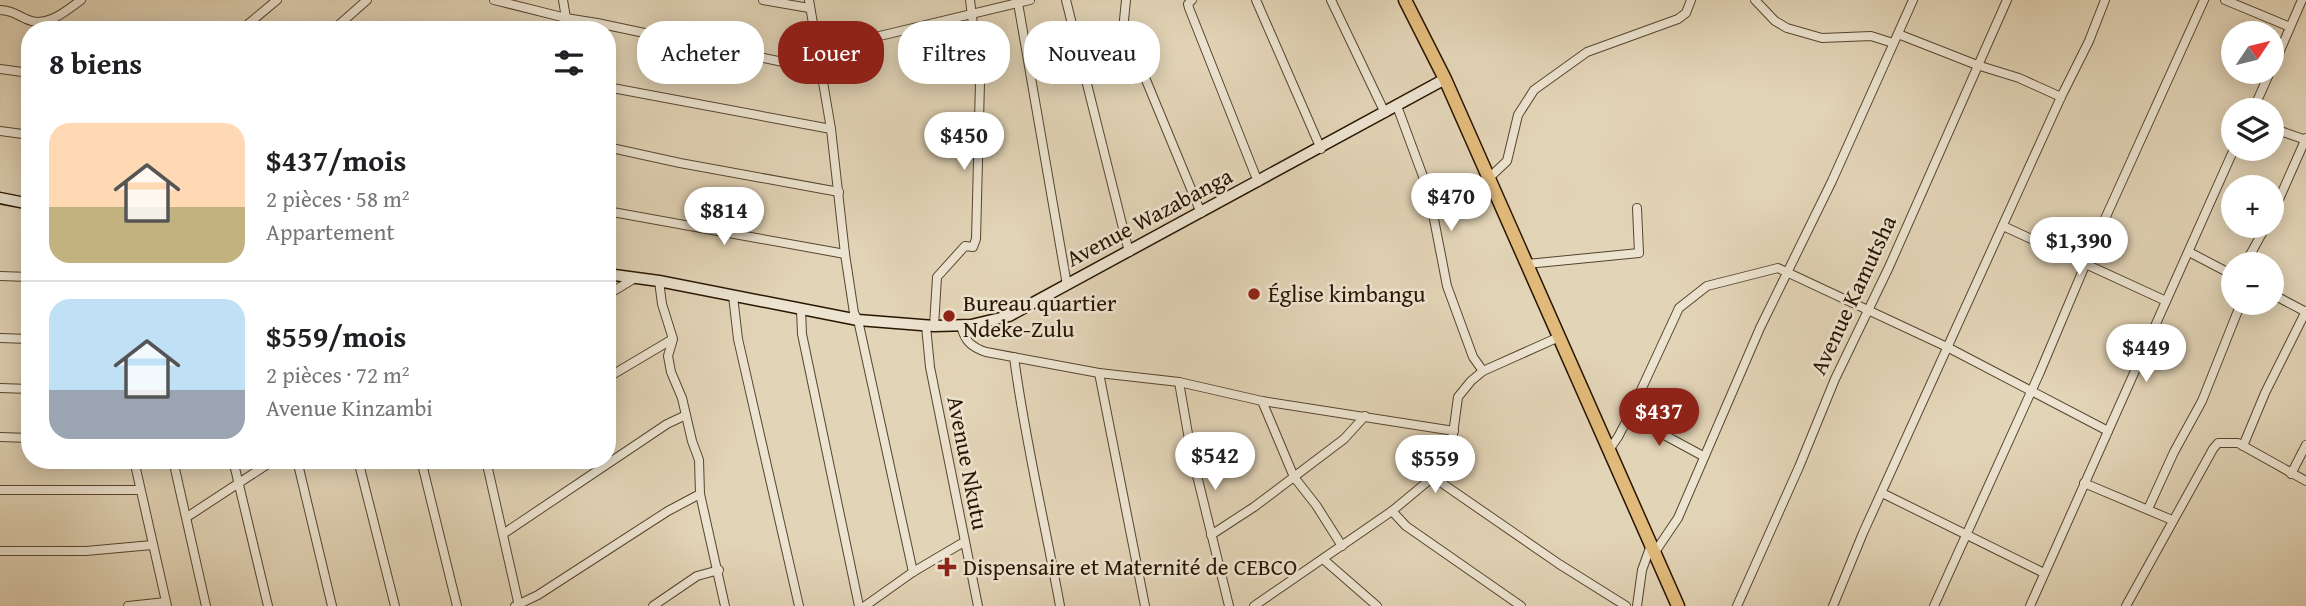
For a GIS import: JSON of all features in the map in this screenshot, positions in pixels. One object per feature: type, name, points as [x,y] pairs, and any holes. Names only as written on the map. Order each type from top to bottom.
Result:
[{"type":"highway","points":[[1405,0],[1445,79],[1678,606]]},
{"type":"main road","name":"Avenue Wazabanga","points":[[616,275],[659,281],[858,320],[961,326],[1009,316],[1321,149],[1445,79]]},
{"type":"main road","points":[[0,198],[21,202]]},
{"type":"street","points":[[15,11],[17,0]]},
{"type":"street","points":[[50,21],[81,0]]},
{"type":"street","points":[[252,21],[277,0]]},
{"type":"street","points":[[343,21],[367,0]]},
{"type":"street","points":[[494,0],[583,21]]},
{"type":"street","points":[[563,0],[566,21]]},
{"type":"street","points":[[763,0],[809,4]]},
{"type":"street","name":"Avenue Nkutu","points":[[970,0],[981,82],[976,239],[973,247],[965,246],[937,277],[930,326],[930,367],[978,606]]},
{"type":"street","points":[[884,35],[1030,0]]},
{"type":"street","points":[[1066,0],[1129,252]]},
{"type":"street","points":[[1125,0],[1127,34],[1201,213]]},
{"type":"street","points":[[1192,0],[1188,4],[1189,8],[1258,183]]},
{"type":"street","points":[[1256,0],[1321,149]]},
{"type":"street","points":[[1331,0],[1385,113]]},
{"type":"street","points":[[1489,178],[1507,160],[1518,115],[1534,90],[1587,51],[1678,19],[1686,13],[1691,0]]},
{"type":"street","points":[[1755,0],[1775,21],[1787,28],[1822,38],[1871,36],[1893,43]]},
{"type":"street","points":[[1637,606],[1642,570],[1653,548],[1678,518],[1787,270],[1832,181],[1913,0]]},
{"type":"street","name":"Avenue Kamutsha","points":[[1737,606],[1800,467],[1835,379],[2007,0]]},
{"type":"street","points":[[1833,606],[1947,347],[2089,41],[2105,0]]},
{"type":"street","points":[[1934,606],[2204,0]]},
{"type":"street","points":[[2225,0],[2290,27]]},
{"type":"street","points":[[2284,41],[2302,0]]},
{"type":"street","points":[[1018,3],[1068,285]]},
{"type":"street","points":[[0,10],[15,11],[32,21]]},
{"type":"street","points":[[616,27],[778,61]]},
{"type":"street","points":[[1898,34],[1977,65],[2019,78],[2061,97]]},
{"type":"street","points":[[0,69],[21,72]]},
{"type":"street","points":[[823,84],[854,313],[858,320],[913,572]]},
{"type":"street","points":[[616,89],[831,129]]},
{"type":"street","points":[[1397,106],[1433,214],[1447,286],[1473,357],[1483,371]]},
{"type":"street","points":[[0,131],[21,134]]},
{"type":"street","points":[[2284,132],[2306,139],[2284,188]]},
{"type":"street","points":[[616,149],[839,192]]},
{"type":"street","points":[[2030,606],[2229,161]]},
{"type":"street","points":[[1527,264],[1639,253],[1637,208]]},
{"type":"street","points":[[616,213],[845,254]]},
{"type":"street","points":[[2003,226],[2166,301]]},
{"type":"street","points":[[2189,253],[2221,269]]},
{"type":"street","points":[[1609,450],[1629,416],[1679,308],[1707,286],[1778,268],[1869,308],[2031,389],[2108,431]]},
{"type":"street","points":[[0,276],[21,277]]},
{"type":"street","points":[[616,290],[635,278]]},
{"type":"street","points":[[659,281],[662,304],[673,339],[668,356],[699,460],[701,494],[725,606]]},
{"type":"street","points":[[733,296],[738,339],[799,606]]},
{"type":"street","points":[[2243,446],[2265,393],[2306,312],[2284,300]]},
{"type":"street","points":[[801,309],[802,334],[859,606]]},
{"type":"street","points":[[2148,509],[2174,452],[2202,401],[2236,315]]},
{"type":"street","points":[[961,326],[965,339],[973,347],[1014,357],[1099,373],[1179,382],[1262,401],[1454,431]]},
{"type":"street","points":[[1254,606],[1392,511],[1433,477],[1445,463],[1451,449],[1458,397],[1483,371],[1559,337]]},
{"type":"street","points":[[0,338],[21,339]]},
{"type":"street","points":[[616,373],[673,339]]},
{"type":"street","points":[[1014,357],[1021,412],[1060,606]]},
{"type":"street","points":[[1099,373],[1145,606]]},
{"type":"street","points":[[1179,382],[1191,451],[1229,606]]},
{"type":"street","points":[[0,388],[21,388]]},
{"type":"street","points":[[1262,401],[1294,477],[1342,546]]},
{"type":"street","points":[[616,458],[667,424],[686,415]]},
{"type":"street","points":[[1211,535],[1344,439],[1365,416]]},
{"type":"street","points":[[1629,416],[1703,456]]},
{"type":"street","points":[[0,437],[21,438]]},
{"type":"street","points":[[2126,606],[2172,520],[2218,443],[2228,442],[2243,446],[2306,481]]},
{"type":"street","points":[[2291,474],[2306,445]]},
{"type":"street","points":[[128,606],[166,604],[136,469]]},
{"type":"street","points":[[175,469],[206,606]]},
{"type":"street","points":[[235,469],[268,606]]},
{"type":"street","points":[[187,517],[260,469]]},
{"type":"street","points":[[299,469],[332,606]]},
{"type":"street","points":[[360,469],[395,606]]},
{"type":"street","points":[[423,469],[457,606]]},
{"type":"street","points":[[488,469],[517,605],[538,595],[668,511],[701,494]]},
{"type":"street","points":[[503,534],[600,469]]},
{"type":"street","points":[[1433,477],[1559,564],[1626,606]]},
{"type":"street","points":[[2084,482],[2172,520]]},
{"type":"street","points":[[0,490],[140,490]]},
{"type":"street","points":[[1882,493],[2044,573]]},
{"type":"street","points":[[1392,511],[1406,526],[1521,606]]},
{"type":"street","points":[[865,606],[913,572],[964,542]]},
{"type":"street","points":[[0,551],[86,551],[152,545]]},
{"type":"street","points":[[1323,559],[1377,606]]},
{"type":"street","points":[[653,606],[697,576],[719,570]]},
{"type":"place","name":"Église kimbangu","points":[[1254,294]]},
{"type":"place","name":"Bureau quartier Ndeke-Zulu","points":[[949,316]]},
{"type":"place","name":"Dispensaire et Maternité de CEBCO","points":[[947,567]]}]
